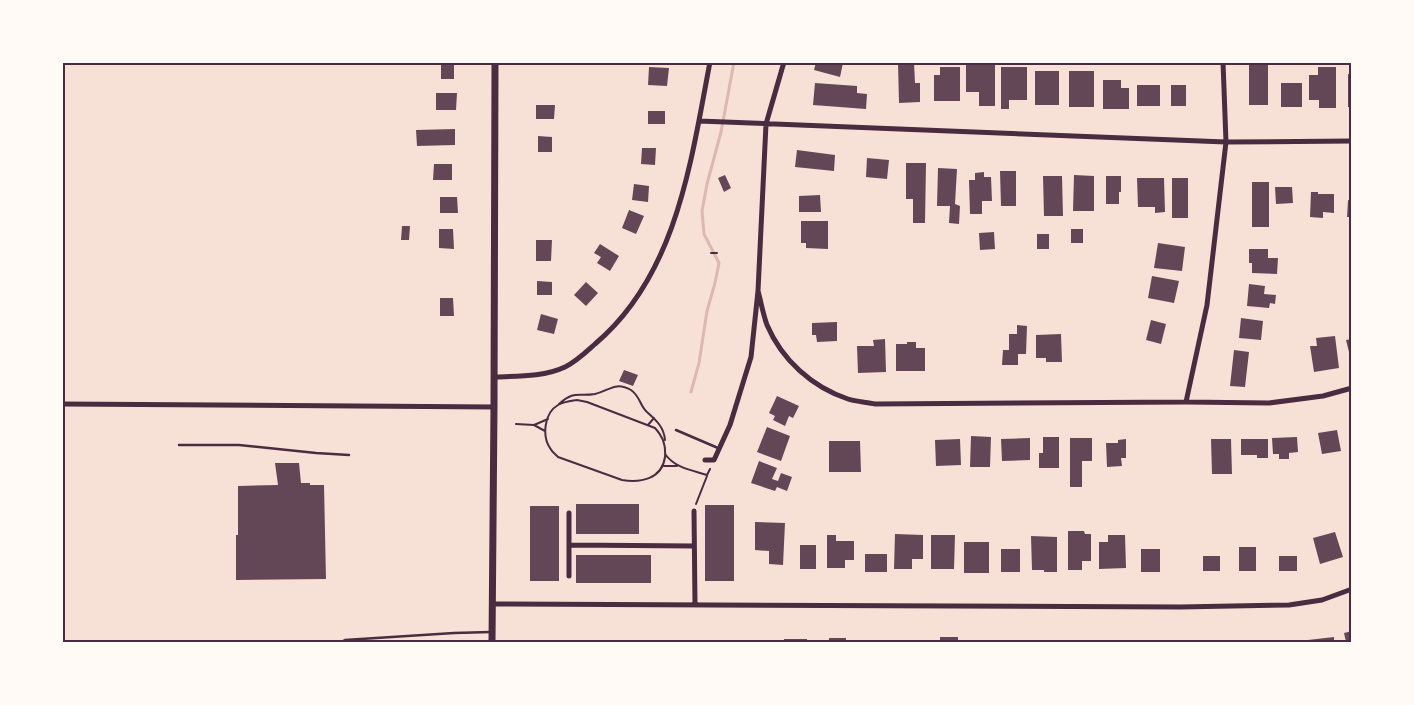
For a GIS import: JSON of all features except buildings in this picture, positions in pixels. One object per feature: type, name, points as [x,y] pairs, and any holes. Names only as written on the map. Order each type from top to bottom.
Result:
[{"type":"main road","points":[[492,642],[495,62]]},
{"type":"street","points":[[494,377],[536,374],[557,370],[574,362],[606,335],[628,310],[646,284],[671,233],[685,184],[710,62]]},
{"type":"street","points":[[705,460],[714,460],[720,448],[730,425],[751,357],[758,291],[766,124],[784,62]]},
{"type":"street","points":[[1186,402],[1207,305],[1226,142],[1223,62]]},
{"type":"street","points":[[699,121],[1226,142],[1352,141]]},
{"type":"street","points":[[758,291],[767,324],[784,354],[802,373],[824,389],[849,399],[875,404],[1269,403],[1323,396],[1352,388]]},
{"type":"street","points":[[62,404],[494,407]]},
{"type":"street","points":[[694,511],[695,604]]},
{"type":"street","points":[[569,513],[569,576]]},
{"type":"street","points":[[569,545],[694,546]]},
{"type":"street","points":[[493,604],[1180,607],[1289,605],[1322,600],[1352,589]]},
{"type":"lane","points":[[676,430],[720,448]]},
{"type":"lane","points":[[179,445],[239,445],[316,453],[349,454]]},
{"type":"lane","points":[[341,642],[345,640],[492,632]]},
{"type":"path","points":[[711,254],[717,254]]},
{"type":"path","points":[[616,386],[630,389],[636,394],[645,411],[654,418],[664,434],[665,454],[663,466],[655,476],[632,482],[622,480],[558,457],[551,450],[545,432],[551,412],[570,395],[582,394],[599,393],[616,386]]},
{"type":"path","points":[[581,401],[582,394]]},
{"type":"path","points":[[557,405],[567,401],[587,402],[655,428],[661,435],[664,443]]},
{"type":"path","points":[[534,425],[548,418]]},
{"type":"path","points":[[648,425],[654,418]]},
{"type":"path","points":[[516,424],[534,425],[545,432]]},
{"type":"path","points":[[665,454],[677,466]]},
{"type":"path","points":[[694,511],[714,460]]},
{"type":"path","points":[[663,466],[677,466],[708,475]]},
{"type":"waterway","points":[[691,392],[699,363],[707,311],[719,263],[704,234],[702,211],[721,132],[734,62]]}]
